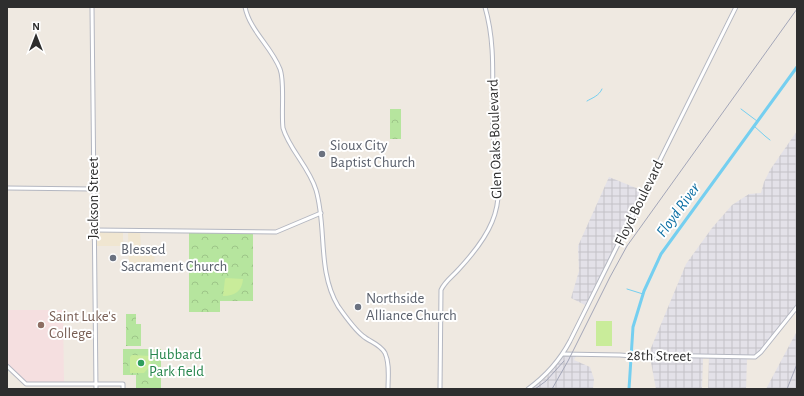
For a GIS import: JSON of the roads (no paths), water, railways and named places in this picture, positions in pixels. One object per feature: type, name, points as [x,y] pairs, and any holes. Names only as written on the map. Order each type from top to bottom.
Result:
[{"type":"main road","name":"Jackson Street","points":[[92,7],[96,389]]},
{"type":"main road","points":[[245,7],[250,23],[274,55],[281,71],[283,128],[286,137],[311,178],[316,191],[321,213],[324,257],[333,296],[339,307],[358,332],[365,338],[378,345],[384,352],[388,363],[388,389]]},
{"type":"main road","name":"Glen Oaks Boulevard","points":[[440,389],[441,290],[448,280],[462,266],[488,230],[497,208],[499,192],[493,132],[492,48],[485,7]]},
{"type":"main road","name":"Floyd Boulevard","points":[[528,389],[543,378],[563,354],[736,7]]},
{"type":"main road","points":[[7,188],[93,189]]},
{"type":"main road","points":[[94,230],[276,232],[321,213]]},
{"type":"main road","name":"28th Street","points":[[563,354],[755,357],[762,352],[797,307]]},
{"type":"main road","points":[[7,366],[23,383],[123,384],[123,389]]},
{"type":"main road","points":[[32,384],[32,389]]},
{"type":"waterway","name":"Floyd River","points":[[629,389],[633,327],[644,291],[661,254],[797,67]]},
{"type":"waterway","points":[[587,101],[597,95],[602,89]]},
{"type":"waterway","points":[[741,109],[757,121]]},
{"type":"waterway","points":[[754,126],[770,140]]},
{"type":"waterway","points":[[627,289],[643,294]]},
{"type":"railway","points":[[552,389],[627,246],[797,9]]},
{"type":"railway","points":[[627,237],[638,216]]},
{"type":"railway","points":[[535,389],[546,381],[564,361]]},
{"type":"railway","points":[[787,389],[797,364]]},
{"type":"place","name":"Sioux City Baptist Church","points":[[322,154]]},
{"type":"place","name":"Blessed Sacrament Church","points":[[113,258]]},
{"type":"place","name":"Northside Alliance Church","points":[[358,307]]},
{"type":"place","name":"Saint Luke's College","points":[[41,325]]},
{"type":"place","name":"Hubbard Park field","points":[[141,363]]}]
